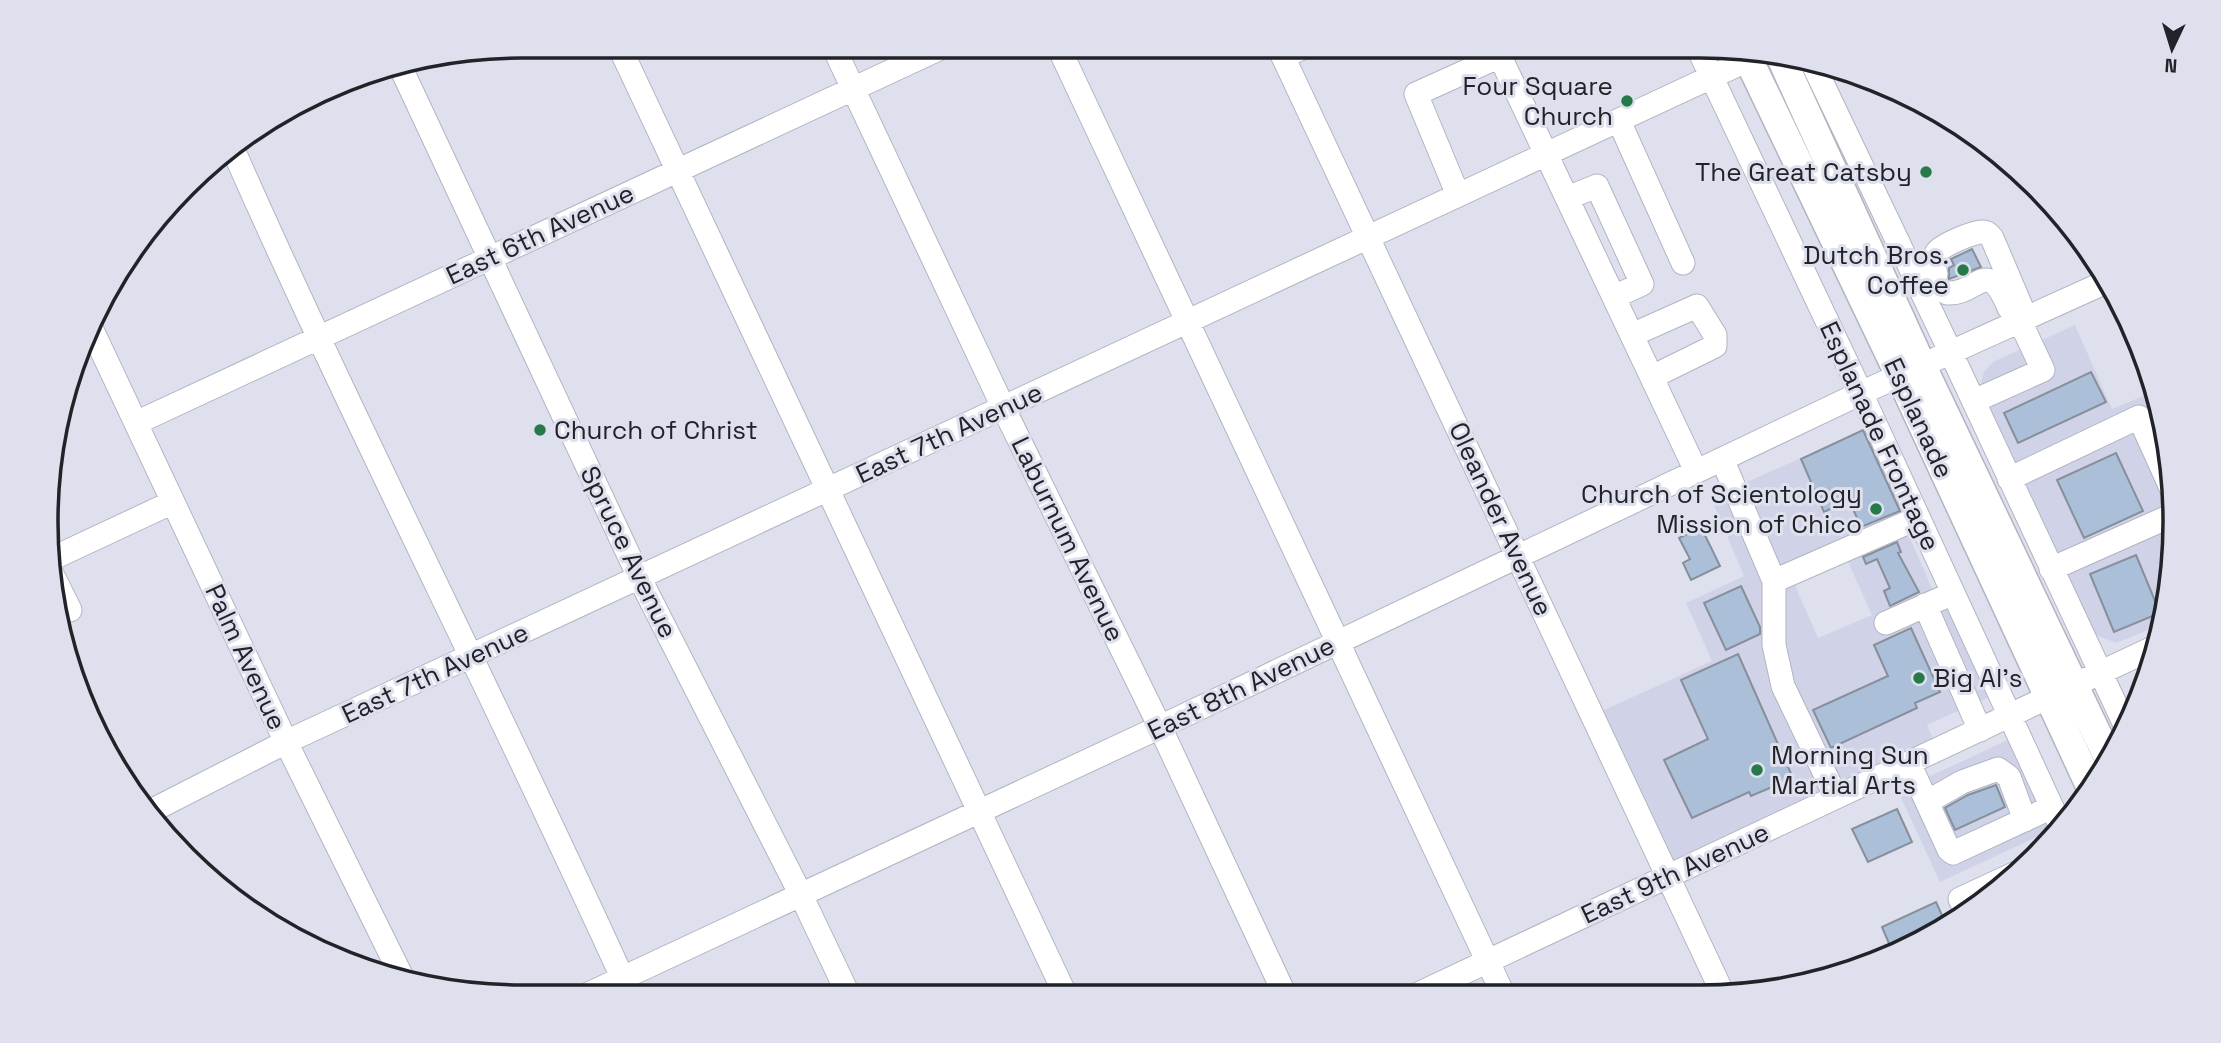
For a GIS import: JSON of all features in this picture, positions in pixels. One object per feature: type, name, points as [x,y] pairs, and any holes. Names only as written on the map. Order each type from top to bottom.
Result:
[{"type":"main road","name":"Esplanade","points":[[1757,62],[2104,748]]},
{"type":"main road","name":"Esplanade","points":[[1784,66],[2049,698],[2086,777]]},
{"type":"street","points":[[624,58],[1061,985]]},
{"type":"street","name":"Laburnum Avenue","points":[[839,58],[1003,407],[1160,727],[1280,985]]},
{"type":"street","name":"East 6th Avenue","points":[[135,423],[919,58]]},
{"type":"street","points":[[1064,58],[1499,985]]},
{"type":"street","name":"Oleander Avenue","points":[[1284,58],[1719,984]]},
{"type":"street","points":[[1458,195],[1416,94],[1482,58]]},
{"type":"street","points":[[1501,58],[1696,471]]},
{"type":"street","name":"Esplanade Frontage","points":[[1702,58],[1861,393],[2056,817]]},
{"type":"street","name":"East 7th Avenue","points":[[157,808],[286,742],[1712,78],[1742,60]]},
{"type":"street","name":"Spruce Avenue","points":[[403,73],[639,578],[801,895],[844,985]]},
{"type":"street","points":[[1817,73],[2121,715]]},
{"type":"street","points":[[1619,121],[1683,263]]},
{"type":"street","points":[[237,156],[319,337],[626,985]]},
{"type":"street","points":[[1567,198],[1597,186],[1642,284],[1614,297]]},
{"type":"street","points":[[1974,401],[2043,370],[2021,321],[1988,233],[1974,233],[1936,253],[1934,261],[1941,283],[1955,293],[1985,279],[1992,281],[2021,321]]},
{"type":"street","name":"East 8th Avenue","points":[[633,985],[801,895],[1861,393],[2098,285]]},
{"type":"street","points":[[1632,335],[1697,306],[1715,335],[1715,346],[1652,377]]},
{"type":"street","name":"Palm Avenue","points":[[96,338],[286,742],[398,968]]},
{"type":"street","points":[[2009,479],[2139,416],[2159,461]]},
{"type":"street","points":[[1721,459],[1774,581],[1774,645],[1783,686],[1836,797]]},
{"type":"street","points":[[59,555],[173,502]]},
{"type":"street","points":[[1774,581],[1918,518]]},
{"type":"street","points":[[2051,569],[2163,519]]},
{"type":"street","points":[[1886,623],[1952,593]]},
{"type":"street","points":[[65,600],[70,610]]},
{"type":"street","points":[[1925,605],[1980,730]]},
{"type":"street","name":"East 9th Avenue","points":[[1437,985],[2144,652]]},
{"type":"street","points":[[1909,763],[1949,850],[1953,853],[2025,820],[2056,817]]},
{"type":"street","points":[[1927,802],[1962,782],[1998,769],[2009,778],[2025,820]]},
{"type":"street","points":[[1962,903],[1960,899],[1983,889]]},
{"type":"shaded area","points":[[2075,325],[2112,409],[2145,395],[2159,461],[2163,522],[2159,582],[2150,629],[2116,643],[2096,635],[1980,387],[1984,372],[1993,362]]},
{"type":"shaded area","points":[[1868,428],[1910,521],[1904,524],[1939,605],[1948,602],[1991,696],[1927,725],[1934,741],[1671,862],[1602,711],[1712,661],[1686,603],[1744,576],[1711,498]],"holes":[[[1843,551],[1872,615],[1818,638],[1790,574]]]},
{"type":"shaded area","points":[[2010,739],[2050,825],[2040,836],[1940,882],[1898,791]]},
{"type":"building","points":[[1972,249],[1981,267],[1949,279],[1949,268],[1954,265],[1951,259]]},
{"type":"building","points":[[2091,372],[2106,402],[2018,443],[2004,413]]},
{"type":"building","points":[[1863,430],[1900,511],[1861,527],[1849,500],[1824,512],[1801,459]]},
{"type":"building","points":[[2116,453],[2143,511],[2084,538],[2057,480]]},
{"type":"building","points":[[1701,527],[1720,566],[1691,580],[1683,563],[1690,559],[1679,538]]},
{"type":"building","points":[[1897,542],[1901,552],[1898,553],[1919,592],[1890,606],[1884,591],[1890,588],[1877,559],[1866,564],[1863,557]]},
{"type":"building","points":[[2136,555],[2156,602],[2153,616],[2114,632],[2090,574]]},
{"type":"building","points":[[1741,586],[1760,627],[1760,634],[1726,650],[1704,603]]},
{"type":"building","points":[[1911,628],[1940,692],[1915,703],[1917,708],[1831,748],[1813,710],[1888,676],[1874,645]]},
{"type":"building","points":[[1738,654],[1793,778],[1751,796],[1749,792],[1692,818],[1664,760],[1708,739],[1681,680]]},
{"type":"building","points":[[1996,785],[2005,807],[1955,830],[1945,808],[1968,795]]},
{"type":"building","points":[[1897,809],[1912,842],[1868,862],[1852,829]]},
{"type":"building","points":[[1936,902],[1942,916],[1889,944],[1882,927]]},
{"type":"place","name":"Four Square Church","points":[[1627,101]]},
{"type":"place","name":"The Great Catsby","points":[[1926,172]]},
{"type":"place","name":"Dutch Bros. Coffee","points":[[1963,270]]},
{"type":"place","name":"Church of Christ","points":[[540,430]]},
{"type":"place","name":"Church of Scientology Mission of Chico","points":[[1876,509]]},
{"type":"place","name":"Big Al's","points":[[1919,678]]},
{"type":"place","name":"Morning Sun Martial Arts","points":[[1757,770]]}]
